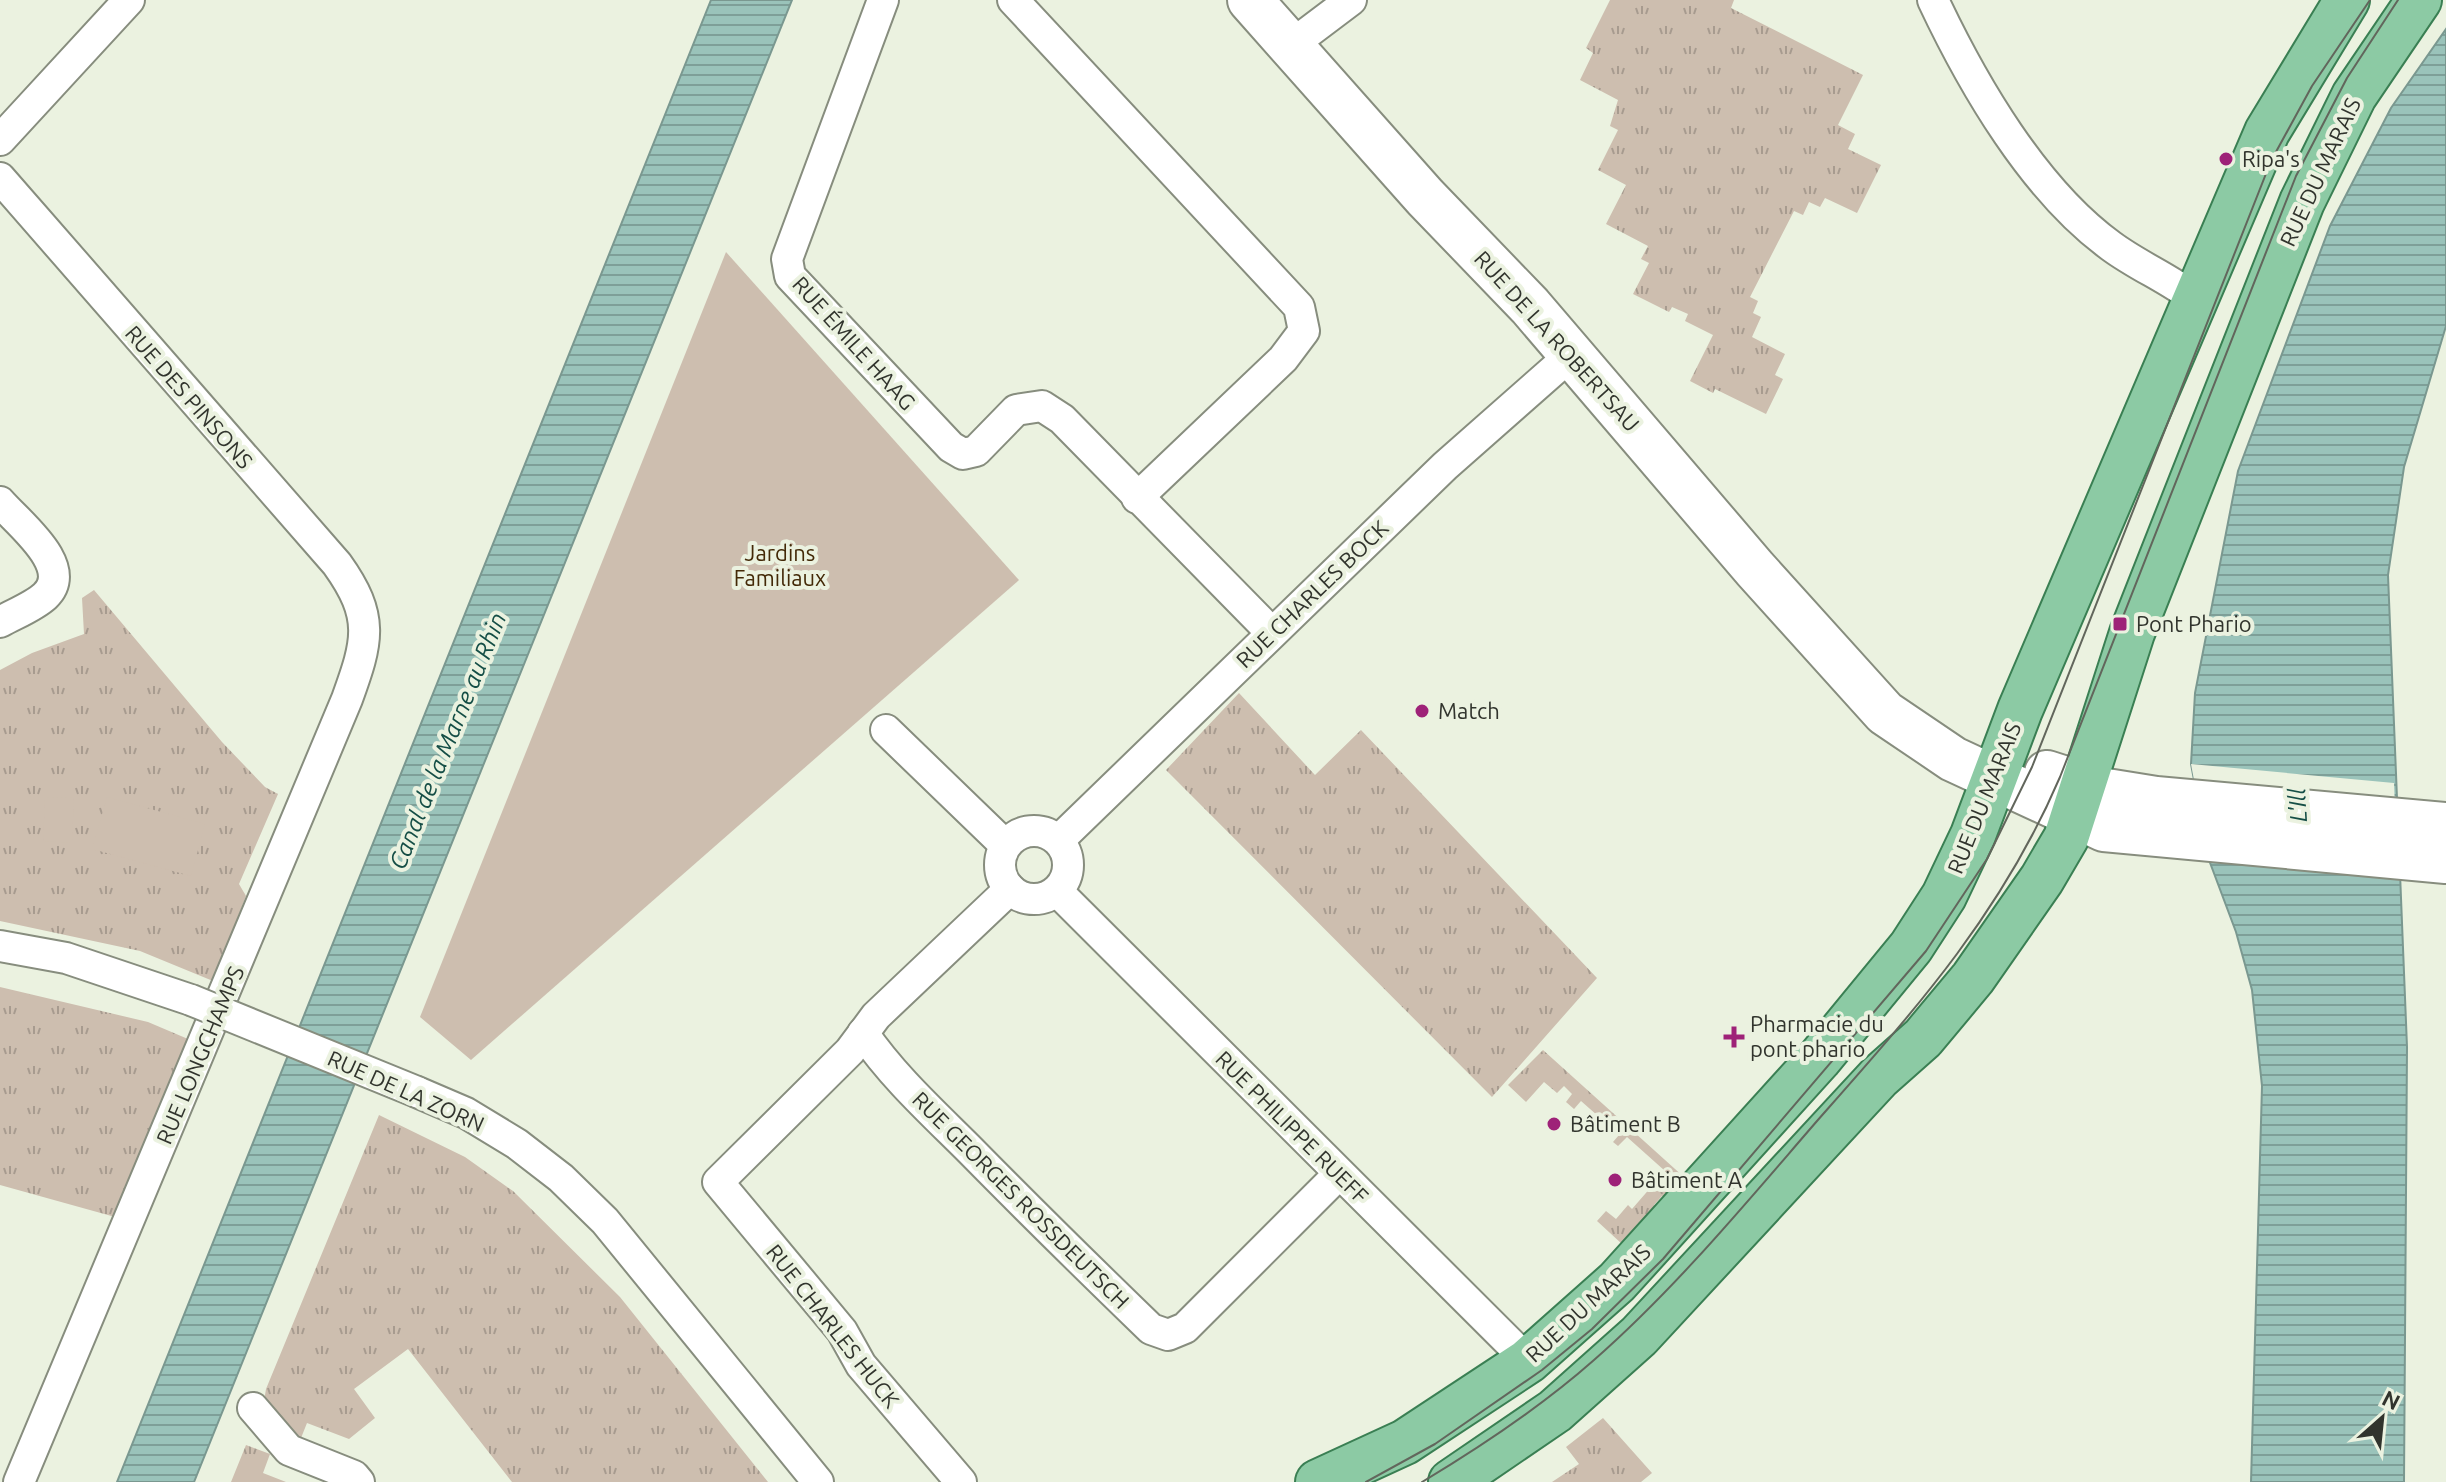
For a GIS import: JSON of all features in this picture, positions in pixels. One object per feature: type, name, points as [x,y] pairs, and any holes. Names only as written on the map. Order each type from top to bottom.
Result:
[{"type":"main road","name":"RUE DE LA ROBERTSAU","points":[[1250,0],[1572,354],[1755,569],[1873,698],[1896,735],[1940,779],[1969,800],[1979,820]]},
{"type":"main road","name":"RUE DU MARAIS","points":[[1318,1482],[1405,1442],[1528,1361],[1617,1282],[1819,1059],[1911,947],[1944,896],[1979,820],[1997,767],[2267,132],[2347,0]]},
{"type":"main road","name":"RUE DU MARAIS","points":[[1451,1482],[1555,1411],[1639,1336],[1879,1077],[1941,1018],[1973,978],[2080,820],[2132,633],[2302,202],[2354,96],[2419,0]]},
{"type":"main road","name":"RUE DE LA ROBERTSAU","points":[[1873,698],[1997,767],[2080,820],[2159,817],[2443,843]]},
{"type":"street","points":[[0,140],[129,0]]},
{"type":"street","name":"RUE ÉMILE HAAG","points":[[883,0],[787,259],[790,276],[951,447],[963,454],[976,451],[1016,410],[1042,406],[1062,419],[1272,633]]},
{"type":"street","points":[[1013,0],[1299,307],[1304,331],[1283,359],[1137,498]]},
{"type":"street","points":[[1290,46],[1351,0]]},
{"type":"street","points":[[1933,0],[1956,49],[2011,135],[2061,201],[2111,246],[2194,298]]},
{"type":"street","name":"RUE DES PINSONS","points":[[0,178],[337,564],[361,601],[366,622]]},
{"type":"street","name":"RUE CHARLES BOCK","points":[[1059,840],[1445,466],[1572,354]]},
{"type":"street","points":[[0,502],[44,552],[54,571],[54,582],[42,599],[0,622]]},
{"type":"street","name":"RUE LONGCHAMPS","points":[[19,1482],[341,712],[364,649],[366,622]]},
{"type":"street","points":[[886,730],[1005,845]]},
{"type":"street","points":[[1031,830],[1051,834],[1059,840],[1068,861],[1068,872],[1057,891],[1048,896],[1028,899],[1010,889],[999,863],[1005,845],[1021,832],[1031,830]]},
{"type":"street","points":[[863,1033],[1010,889]]},
{"type":"street","name":"RUE PHILIPPE RUEFF","points":[[1057,891],[1338,1175],[1528,1361]]},
{"type":"street","name":"RUE DE LA ZORN","points":[[0,946],[66,958],[191,1000],[466,1113],[517,1144],[561,1178],[605,1221],[818,1482]]},
{"type":"street","name":"RUE GEORGES ROSSDEUTSCH","points":[[863,1033],[876,1053],[952,1133],[1062,1242],[1151,1329],[1168,1335],[1185,1328],[1338,1175]]},
{"type":"street","name":"RUE CHARLES HUCK","points":[[863,1033],[718,1182],[842,1331],[861,1365],[961,1482]]},
{"type":"street","points":[[253,1408],[289,1450],[354,1476],[359,1482]]},
{"type":"green space","points":[[1610,0],[1734,0],[1731,8],[1863,75],[1838,125],[1855,134],[1848,149],[1881,165],[1857,213],[1825,198],[1820,207],[1809,202],[1803,215],[1794,211],[1750,297],[1758,301],[1753,313],[1761,317],[1752,337],[1785,354],[1775,375],[1783,379],[1766,414],[1715,389],[1713,393],[1690,381],[1713,335],[1685,321],[1688,314],[1672,307],[1669,312],[1633,294],[1649,263],[1641,259],[1648,246],[1606,224],[1626,185],[1598,170],[1618,130],[1610,126],[1618,100],[1580,80],[1593,53],[1586,48]]},
{"type":"green space","name":"Jardins Familiaux","points":[[726,252],[1019,580],[471,1060],[420,1017]]},
{"type":"green space","points":[[94,590],[222,742],[265,787],[278,794],[239,884],[246,896],[213,981],[140,951],[0,921],[0,670],[32,653],[84,634],[82,598]]},
{"type":"green space","points":[[1239,693],[1315,775],[1361,730],[1597,978],[1492,1097],[1166,770]]},
{"type":"green space","points":[[45,797],[74,798],[72,843],[43,841]]},
{"type":"green space","points":[[107,797],[205,824],[191,876],[92,849]]},
{"type":"green space","points":[[0,987],[148,1022],[188,1039],[115,1217],[0,1185]]},
{"type":"green space","points":[[1543,1050],[1685,1178],[1666,1199],[1662,1196],[1654,1205],[1657,1208],[1622,1244],[1597,1221],[1606,1211],[1616,1219],[1628,1205],[1632,1209],[1665,1171],[1627,1137],[1618,1146],[1613,1142],[1619,1135],[1607,1124],[1596,1130],[1591,1125],[1598,1116],[1581,1101],[1574,1109],[1566,1102],[1572,1094],[1564,1086],[1557,1093],[1544,1082],[1526,1102],[1508,1085]]},
{"type":"green space","points":[[379,1115],[465,1157],[513,1191],[620,1297],[768,1482],[512,1482],[408,1349],[354,1389],[375,1418],[349,1439],[307,1423],[299,1443],[264,1401],[266,1389]]},
{"type":"green space","points":[[1603,1418],[1652,1473],[1641,1482],[1552,1482],[1579,1464],[1566,1447]]},
{"type":"green space","points":[[246,1445],[270,1454],[263,1473],[286,1482],[231,1482]]},
{"type":"water","name":"Canal de la Marne au Rhin","points":[[711,0],[792,0],[194,1482],[117,1482]]},
{"type":"water","name":"L'Ill","points":[[2446,29],[2446,326],[2404,467],[2388,575],[2407,1047],[2404,1482],[2251,1482],[2262,1086],[2252,990],[2236,932],[2209,860],[2191,764],[2195,693],[2238,471],[2330,226],[2391,108]]},
{"type":"pier","points":[[2191,764],[2394,783],[2398,879],[2209,860]]},
{"type":"tram line","points":[[1366,1482],[1435,1444],[1542,1370],[1592,1329],[1663,1259],[1926,951],[1987,859],[2032,767],[2271,161],[2312,86],[2370,0]]},
{"type":"tram line","points":[[1422,1482],[1489,1440],[1554,1393],[1653,1304],[1737,1214],[1888,1040],[1953,960],[1983,917],[2037,827],[2060,777],[2296,176],[2347,78],[2398,0]]},
{"type":"place","name":"Ripa's","points":[[2226,159]]},
{"type":"place","name":"Pont Phario","points":[[2120,624]]},
{"type":"place","name":"Match","points":[[1422,711]]},
{"type":"place","name":"Pharmacie du pont phario","points":[[1734,1037]]},
{"type":"place","name":"Bâtiment B","points":[[1554,1124]]},
{"type":"place","name":"Bâtiment A","points":[[1615,1180]]}]
